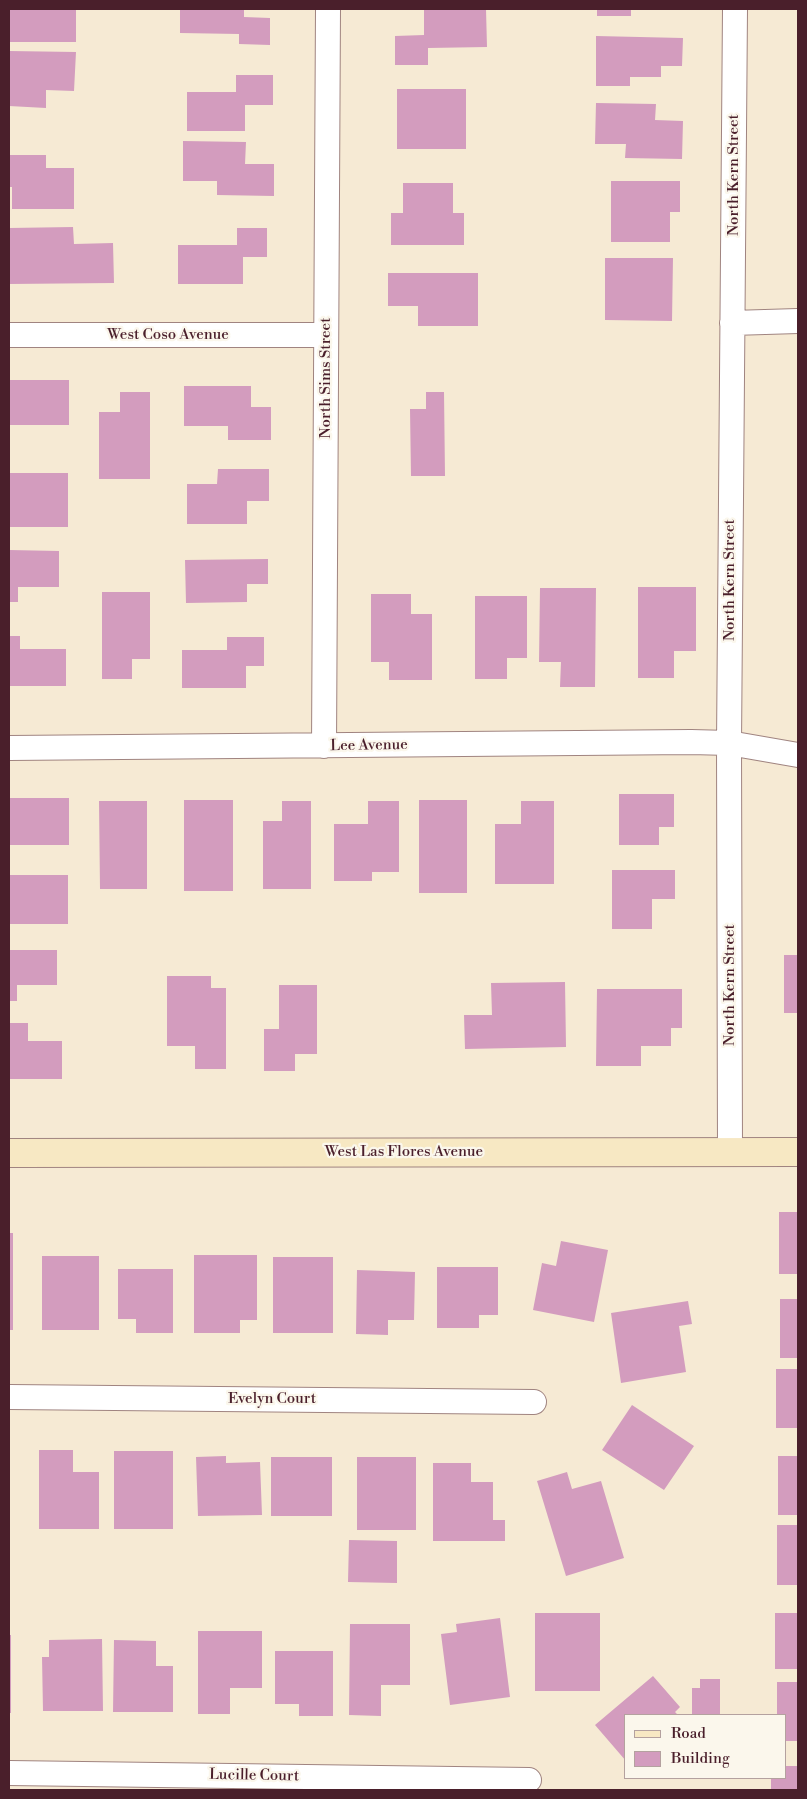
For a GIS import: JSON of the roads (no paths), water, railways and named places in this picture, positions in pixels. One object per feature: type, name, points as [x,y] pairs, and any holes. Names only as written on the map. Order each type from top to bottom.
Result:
[{"type":"street","name":"North Sims Street","points":[[324,746],[328,9]]},
{"type":"street","name":"North Kern Street","points":[[730,1151],[729,743],[735,9]]},
{"type":"street","points":[[732,323],[798,320]]},
{"type":"street","name":"West Coso Avenue","points":[[9,335],[326,335]]},
{"type":"street","name":"Lee Avenue","points":[[9,748],[729,743],[798,755]]},
{"type":"street","name":"West Las Flores Avenue","points":[[9,1153],[798,1152]]},
{"type":"street","name":"Evelyn Court","points":[[9,1397],[534,1402]]},
{"type":"street","name":"Lucille Court","points":[[9,1773],[529,1780]]}]
